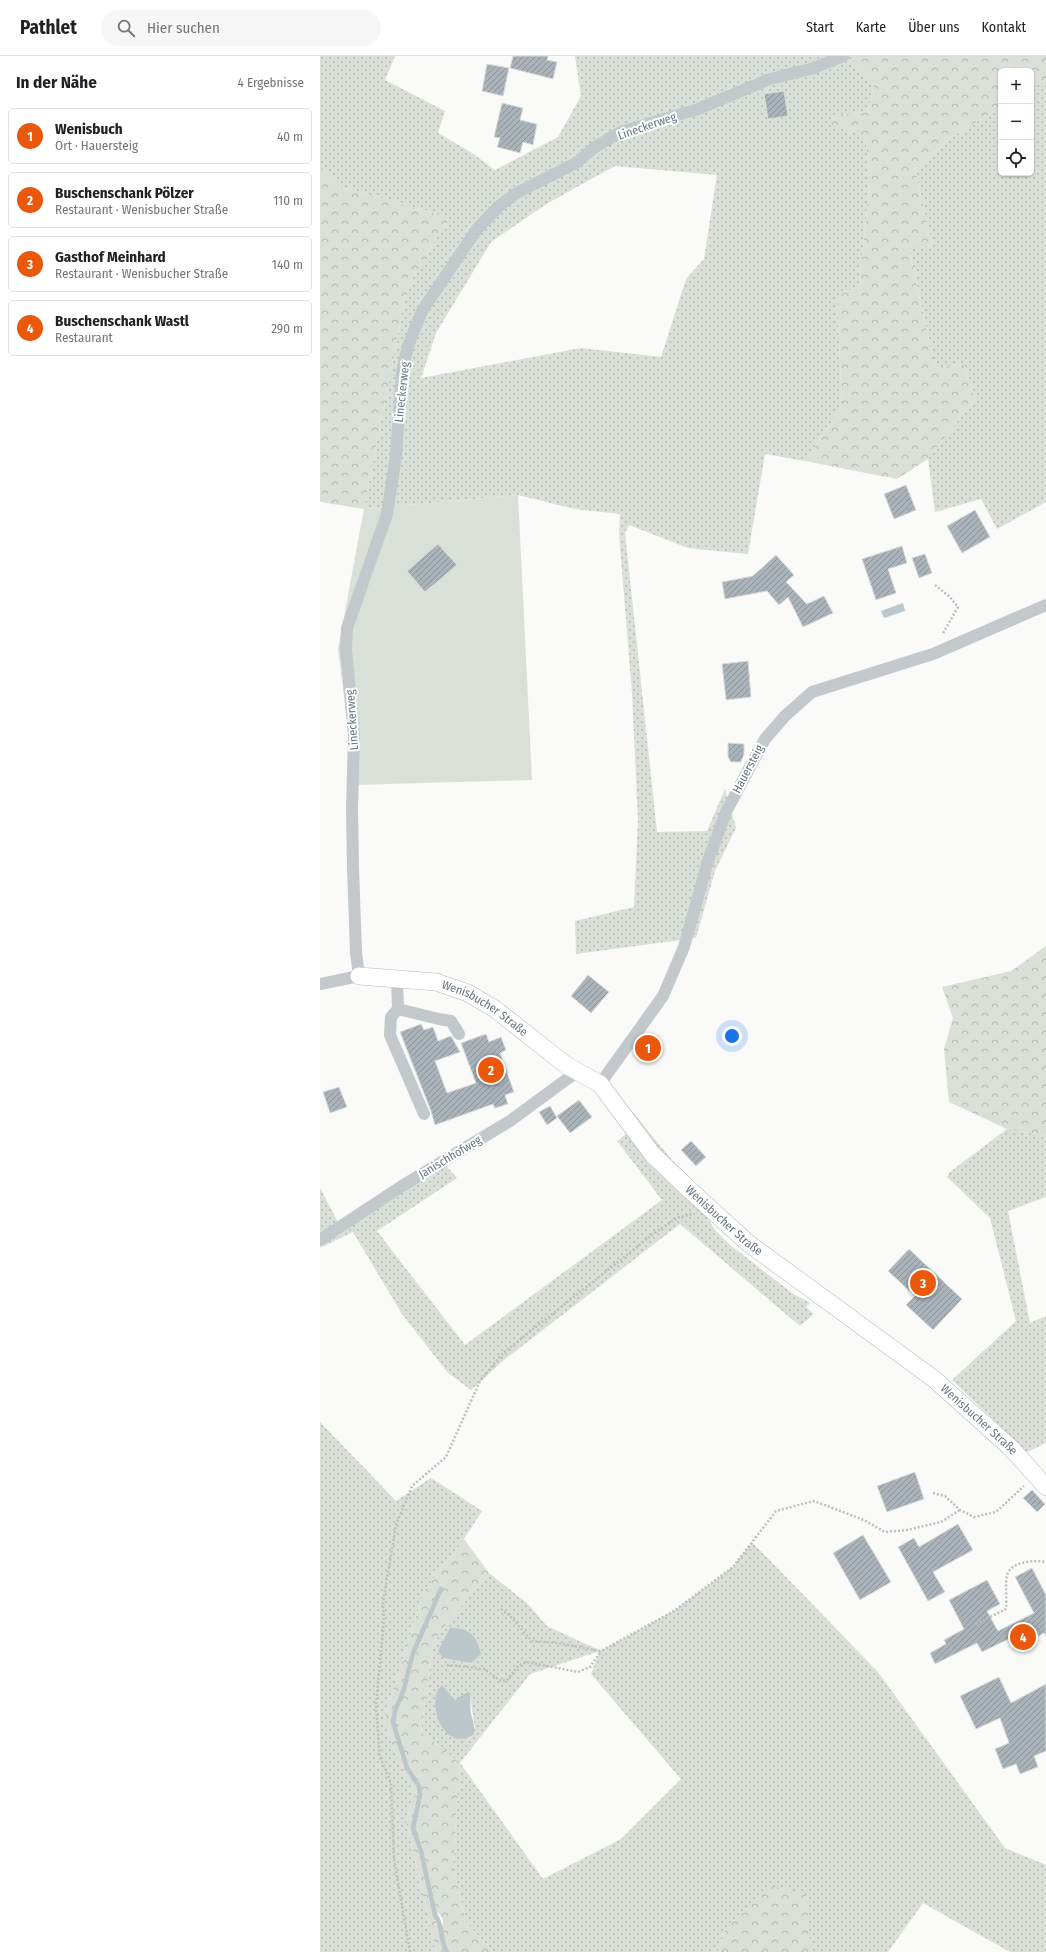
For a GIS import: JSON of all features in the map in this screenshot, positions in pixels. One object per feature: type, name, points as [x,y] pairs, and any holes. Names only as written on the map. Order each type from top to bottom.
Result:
[{"type":"street","name":"Lineckerweg","points":[[359,976],[356,952],[353,868],[352,808],[354,736],[346,649],[347,628],[387,514],[396,455],[402,372],[408,346],[422,311],[477,230],[498,207],[515,194],[576,163],[595,147],[622,132],[698,109],[770,79],[814,68],[843,56]]},
{"type":"street","name":"Hauersteig","points":[[600,1084],[663,996],[684,947],[708,861],[726,812],[765,739],[785,716],[812,692],[933,654],[1046,605]]},
{"type":"street","name":"Wenisbucher Straße","points":[[359,976],[436,982],[468,993],[495,1009],[566,1065],[600,1084],[653,1155],[748,1243],[934,1379],[1010,1448],[1046,1487]]},
{"type":"street","points":[[320,984],[359,976]]},
{"type":"street","points":[[397,978],[398,1009],[391,1017],[390,1035],[424,1114]]},
{"type":"street","points":[[398,1009],[439,1019],[451,1020],[458,1034]]},
{"type":"street","name":"Janischhofweg","points":[[320,1240],[402,1186],[510,1121],[578,1071]]},
{"type":"path","points":[[933,654],[958,607],[949,596],[935,585]]},
{"type":"path","points":[[410,1952],[394,1859],[391,1783],[380,1757],[376,1705],[384,1620],[383,1603],[391,1548],[399,1518],[412,1486],[446,1457],[480,1381],[503,1353],[657,1231],[676,1218],[714,1211]]},
{"type":"path","points":[[933,1493],[945,1496],[960,1510],[974,1516],[996,1512],[1035,1474]]},
{"type":"path","points":[[448,1666],[484,1669],[501,1681],[507,1680],[519,1665],[527,1662],[578,1672],[590,1667],[601,1651],[674,1611],[733,1567],[776,1511],[814,1501],[864,1520],[885,1532],[907,1530],[941,1522],[960,1510]]},
{"type":"path","points":[[976,1624],[1006,1609],[1007,1574],[1013,1568],[1025,1563],[1037,1561],[1046,1562]]},
{"type":"path","points":[[501,1609],[509,1615],[532,1641],[557,1643],[601,1651]]},
{"type":"green space","points":[[320,56],[395,56],[385,80],[445,111],[438,133],[472,153],[495,170],[558,137],[581,96],[575,56],[856,56],[849,61],[874,83],[868,112],[839,115],[831,126],[865,135],[870,179],[859,286],[837,296],[842,406],[805,461],[765,454],[748,554],[688,548],[629,525],[625,533],[657,832],[707,831],[725,789],[736,828],[715,871],[696,938],[576,954],[575,921],[634,907],[638,820],[632,693],[619,534],[620,514],[575,509],[518,495],[364,509],[407,288],[449,217],[338,186],[320,165]],"holes":[[[784,91],[788,116],[768,119],[764,95]],[[615,166],[717,175],[704,259],[686,279],[661,357],[581,348],[421,378],[436,333],[491,242],[548,203]]]},
{"type":"green space","points":[[856,56],[1046,56],[1046,80],[1034,87],[1034,68],[998,68],[998,109],[952,137],[915,169],[932,245],[909,249],[935,368],[964,364],[975,399],[928,459],[897,479],[805,461],[842,406],[837,296],[859,286],[870,179],[865,135],[830,126],[839,115],[868,112],[874,83],[849,61]]},
{"type":"green space","points":[[1046,80],[1046,502],[997,529],[981,499],[935,512],[928,459],[975,399],[964,364],[935,368],[909,248],[932,245],[915,169],[952,137],[998,109],[998,176],[1034,176],[1034,87]]},
{"type":"green space","points":[[320,165],[338,186],[449,217],[407,288],[364,509],[320,502]]},
{"type":"green space","points":[[518,495],[532,780],[353,785],[349,735],[338,649],[364,509]]},
{"type":"green space","points":[[1046,946],[1046,1136],[1007,1129],[949,1102],[944,1049],[953,1018],[942,987],[1011,971]]},
{"type":"green space","points":[[621,1098],[672,1160],[711,1198],[702,1209],[715,1230],[729,1244],[792,1293],[810,1303],[806,1307],[814,1314],[800,1326],[680,1224],[504,1360],[471,1390],[448,1373],[402,1314],[353,1232],[320,1248],[320,1188],[338,1222],[443,1162],[457,1178],[377,1231],[465,1345],[662,1200],[617,1141],[625,1135]]},
{"type":"green space","points":[[1007,1129],[1046,1136],[1046,1197],[1008,1211],[1030,1323],[1046,1316],[1046,1443],[1027,1452],[952,1380],[1016,1321],[990,1218],[947,1177],[950,1172]]},
{"type":"green space","points":[[320,1422],[396,1501],[431,1478],[482,1511],[464,1539],[424,1591],[384,1720],[394,1750],[415,1794],[406,1820],[436,1952],[320,1952]]},
{"type":"green space","points":[[464,1539],[489,1573],[435,1640],[430,1664],[421,1732],[460,1763],[453,1866],[466,1922],[493,1952],[436,1952],[406,1820],[415,1794],[394,1750],[384,1720],[424,1591]],"holes":[[[439,1913],[443,1920],[443,1924],[439,1929],[435,1920],[435,1915]]]},
{"type":"green space","points":[[752,1542],[878,1672],[1005,1848],[1046,1865],[1046,1952],[1010,1952],[923,1903],[888,1952],[813,1952],[726,1928],[718,1952],[493,1952],[466,1922],[453,1866],[460,1763],[421,1732],[430,1664],[435,1640],[450,1620],[489,1573],[528,1604],[547,1626],[601,1651],[674,1611],[733,1567]],"holes":[[[450,1628],[471,1663],[443,1658],[447,1635]],[[600,1651],[591,1674],[681,1779],[621,1839],[543,1879],[460,1763],[530,1674]],[[442,1685],[455,1701],[469,1691],[475,1727],[469,1737],[458,1739]]]},
{"type":"green space","points":[[772,1886],[806,1894],[811,1951],[813,1952],[718,1952],[726,1928]]},
{"type":"shaded area","points":[[903,603],[905,611],[884,618],[881,611]]},
{"type":"shaded area","points":[[450,1628],[463,1629],[467,1631],[477,1642],[481,1654],[471,1663],[443,1658],[438,1651]]},
{"type":"shaded area","points":[[442,1685],[455,1700],[469,1691],[474,1734],[463,1739],[454,1738],[446,1732],[440,1723],[436,1712],[435,1702],[437,1692]]},
{"type":"building","points":[[513,56],[548,56],[547,60],[557,62],[553,79],[510,68]]},
{"type":"building","points":[[487,64],[509,68],[503,96],[482,91]]},
{"type":"building","points":[[784,91],[788,116],[768,119],[764,94]]},
{"type":"building","points":[[502,103],[523,108],[520,120],[537,124],[533,145],[523,142],[520,153],[497,147],[500,138],[494,137]]},
{"type":"building","points":[[906,485],[916,510],[894,519],[884,494]]},
{"type":"building","points":[[975,510],[990,537],[962,553],[947,526]]},
{"type":"building","points":[[438,544],[457,565],[425,592],[407,571]]},
{"type":"building","points":[[902,546],[907,563],[888,569],[896,593],[876,600],[862,559]]},
{"type":"building","points":[[925,554],[932,573],[919,578],[912,558]]},
{"type":"building","points":[[776,555],[794,575],[786,582],[807,604],[824,596],[833,613],[803,627],[788,597],[779,605],[767,591],[725,599],[722,582],[753,576]]},
{"type":"building","points":[[748,661],[751,697],[726,700],[722,664]]},
{"type":"building","points":[[728,743],[744,744],[744,754],[741,762],[731,762],[728,757]]},
{"type":"building","points":[[588,975],[609,992],[591,1013],[571,996]]},
{"type":"building","points":[[421,1024],[424,1030],[433,1027],[438,1041],[451,1036],[460,1052],[435,1061],[447,1093],[476,1083],[461,1043],[486,1034],[489,1042],[501,1037],[506,1050],[500,1053],[514,1092],[505,1095],[508,1104],[495,1108],[493,1104],[435,1125],[400,1032]]},
{"type":"building","points":[[339,1087],[347,1107],[330,1113],[323,1092]]},
{"type":"building","points":[[579,1100],[592,1117],[570,1133],[557,1116]]},
{"type":"building","points":[[550,1106],[557,1118],[547,1125],[539,1112]]},
{"type":"building","points":[[691,1141],[706,1157],[696,1166],[681,1150]]},
{"type":"building","points":[[909,1249],[962,1299],[933,1330],[906,1305],[915,1296],[888,1271]]},
{"type":"building","points":[[915,1472],[924,1499],[887,1512],[877,1486]]},
{"type":"building","points":[[1032,1490],[1045,1504],[1037,1512],[1023,1498]]},
{"type":"building","points":[[958,1524],[973,1550],[933,1572],[945,1592],[928,1601],[898,1547],[914,1538],[919,1547]]},
{"type":"building","points":[[863,1535],[891,1582],[860,1600],[833,1553]]},
{"type":"building","points":[[1032,1568],[1046,1595],[1046,1636],[1044,1633],[1020,1646],[1015,1636],[982,1652],[977,1643],[935,1664],[930,1653],[946,1644],[944,1640],[964,1629],[949,1600],[987,1580],[1000,1604],[987,1611],[998,1631],[1034,1613],[1015,1577]]},
{"type":"building","points":[[999,1677],[1011,1703],[1046,1684],[1046,1751],[1034,1756],[1038,1767],[1020,1774],[1016,1764],[1003,1769],[995,1749],[1009,1743],[1000,1718],[976,1729],[960,1696]]},
{"type":"waterway","points":[[441,1589],[413,1653],[404,1689],[395,1711],[393,1722],[407,1768],[419,1786],[420,1795],[413,1828],[421,1851],[435,1915],[440,1924],[443,1943],[447,1952]]},
{"type":"place","name":"Wenisbuch","points":[[648,1048]]},
{"type":"place","name":"Buschenschank Pölzer","points":[[491,1070]]},
{"type":"place","name":"Gasthof Meinhard","points":[[923,1283]]},
{"type":"place","name":"Buschenschank Wastl","points":[[1023,1637]]}]
